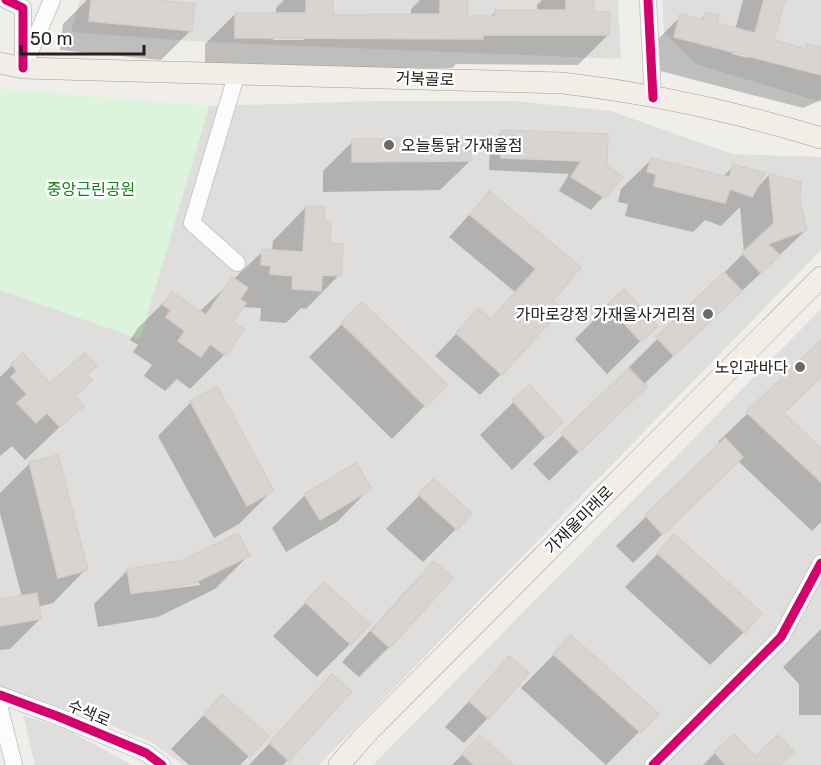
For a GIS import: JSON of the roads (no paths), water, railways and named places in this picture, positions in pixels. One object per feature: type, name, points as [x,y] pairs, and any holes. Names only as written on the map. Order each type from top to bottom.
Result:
[{"type":"main road","name":"거북골로","points":[[0,63],[23,68],[562,83],[613,89],[752,119],[820,138]]},
{"type":"main road","name":"가재울미래로","points":[[339,765],[415,685],[821,277]]},
{"type":"street","points":[[6,0],[23,8],[23,68]]},
{"type":"street","points":[[23,68],[52,0]]},
{"type":"street","points":[[648,0],[653,98]]},
{"type":"street","points":[[237,73],[192,223],[237,262]]},
{"type":"street","points":[[653,765],[781,637],[821,563]]},
{"type":"street","name":"수색로","points":[[0,695],[146,753],[162,765]]},
{"type":"street","points":[[0,710],[14,765]]},
{"type":"place","name":"오늘통닭 가재울점","points":[[389,145]]},
{"type":"place","name":"가마로강정 가재울사거리점","points":[[708,314]]},
{"type":"place","name":"노인과바다","points":[[800,367]]},
{"type":"park label","name":"중앙근린공원","points":[[91,189]]}]
